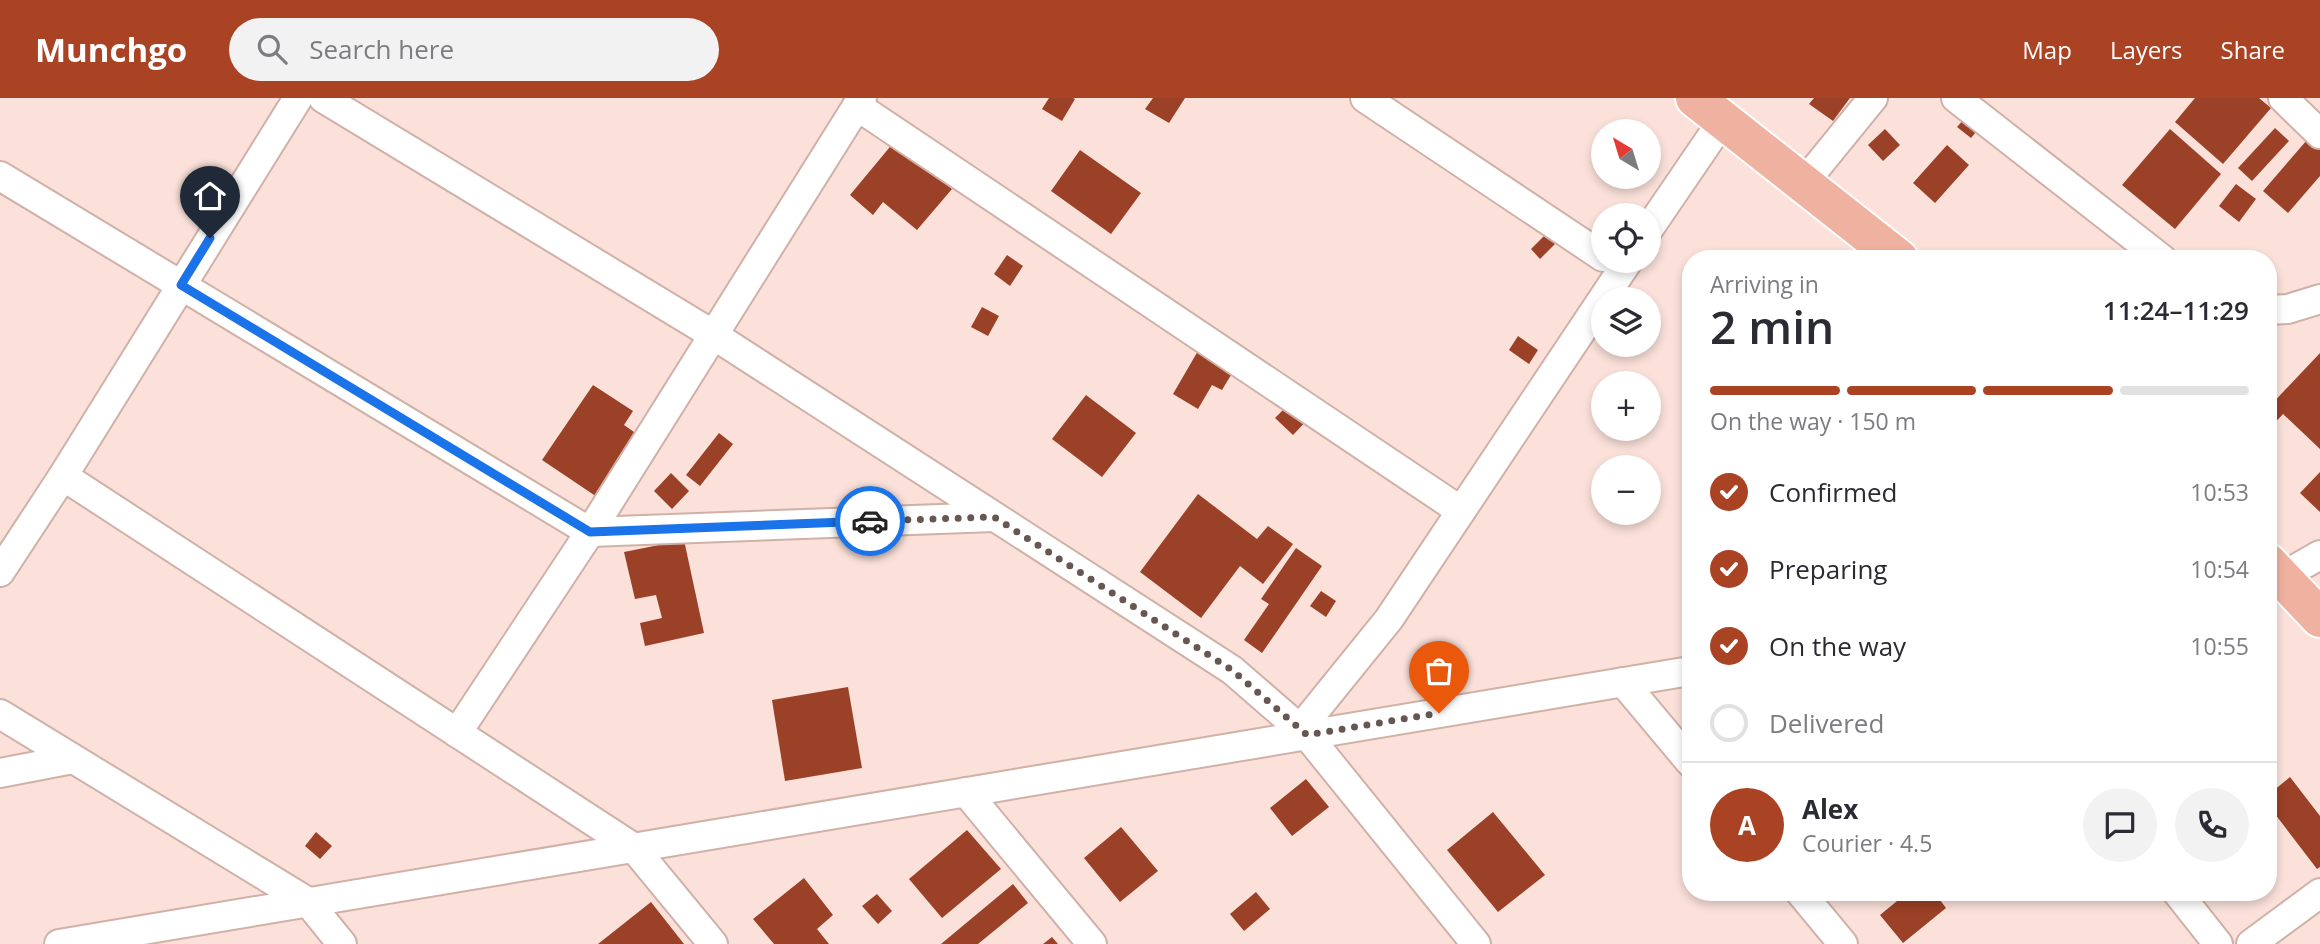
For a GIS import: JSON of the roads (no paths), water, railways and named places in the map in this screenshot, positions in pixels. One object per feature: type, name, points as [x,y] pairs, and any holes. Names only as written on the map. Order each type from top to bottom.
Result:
[{"type":"main road","points":[[1709,109],[1887,250]]},
{"type":"main road","points":[[2277,577],[2320,618]]},
{"type":"street","points":[[0,572],[63,476],[298,98]]},
{"type":"street","points":[[323,98],[712,334],[1232,670],[1304,732],[1476,944]]},
{"type":"street","points":[[1365,98],[1591,246]]},
{"type":"street","points":[[1803,184],[1873,98]]},
{"type":"street","points":[[1956,98],[2150,250]]},
{"type":"street","points":[[2283,98],[2320,134]]},
{"type":"street","points":[[457,733],[590,532],[859,102],[1461,511]]},
{"type":"street","points":[[1661,204],[1709,109]]},
{"type":"street","points":[[0,176],[590,532],[994,517]]},
{"type":"street","points":[[1304,732],[1389,619],[1461,511],[1608,273]]},
{"type":"street","points":[[2277,310],[2320,299]]},
{"type":"street","points":[[63,476],[634,848],[713,944]]},
{"type":"street","points":[[2277,571],[2320,555]]},
{"type":"street","points":[[59,944],[966,792],[1304,732],[1623,682],[1682,668]]},
{"type":"street","points":[[1623,682],[1682,752]]},
{"type":"street","points":[[0,714],[308,902],[342,944]]},
{"type":"street","points":[[0,773],[73,759]]},
{"type":"street","points":[[966,792],[1091,944]]},
{"type":"street","points":[[2251,944],[2320,893]]},
{"type":"street","points":[[1807,901],[1843,944]]},
{"type":"street","points":[[2184,901],[2218,944]]}]
